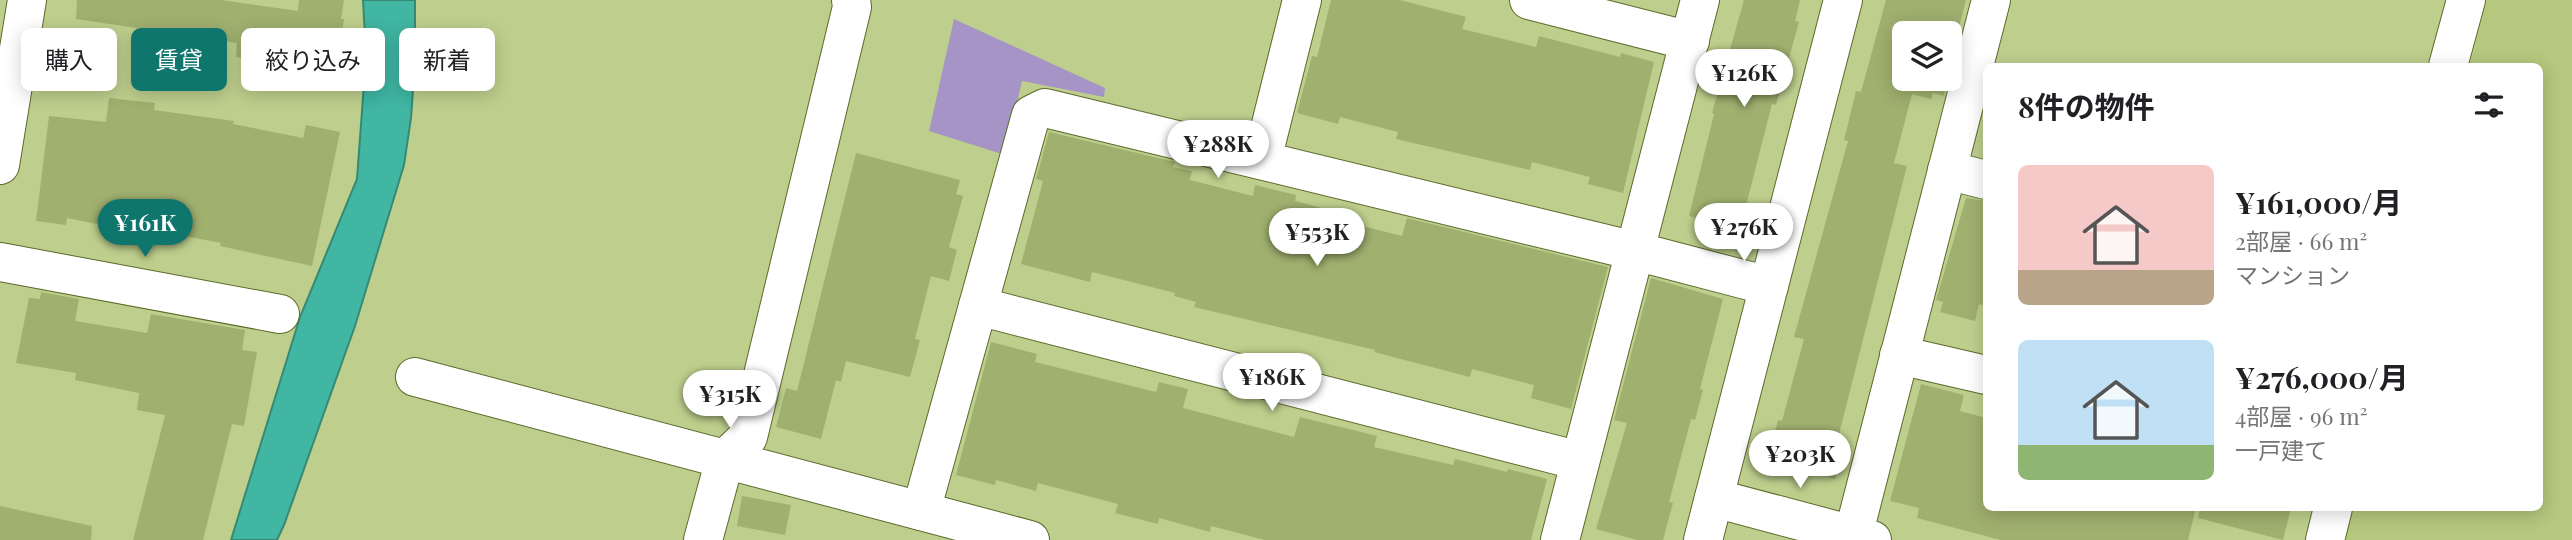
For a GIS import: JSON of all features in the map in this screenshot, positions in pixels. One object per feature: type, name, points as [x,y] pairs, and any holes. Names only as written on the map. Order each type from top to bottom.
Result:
[{"type":"street","points":[[0,165],[27,0]]},
{"type":"street","points":[[703,540],[725,459],[748,437],[852,0]]},
{"type":"street","points":[[1262,160],[1302,0]]},
{"type":"street","points":[[1530,0],[1690,41]]},
{"type":"street","points":[[1560,540],[1700,0]]},
{"type":"street","points":[[1703,540],[1843,0]]},
{"type":"street","points":[[1714,498],[1859,538],[1899,355],[1991,0]]},
{"type":"street","points":[[2449,63],[2466,0]]},
{"type":"street","points":[[921,511],[1031,115],[1045,107],[1769,286]]},
{"type":"street","points":[[1947,170],[1983,179]]},
{"type":"street","points":[[0,262],[280,314]]},
{"type":"street","points":[[978,306],[1580,461]]},
{"type":"street","points":[[1899,355],[1983,374]]},
{"type":"street","points":[[415,377],[1030,540]]},
{"type":"street","points":[[2325,540],[2332,511]]},
{"type":"shaded area","points":[[2487,0],[2572,0],[2572,540],[2345,540],[2352,511],[2543,511],[2543,63],[2471,63]]},
{"type":"shaded area","points":[[954,19],[1105,88],[1104,97],[1022,81],[1005,155],[929,131]]},
{"type":"water","points":[[363,0],[415,0],[415,28],[399,28],[399,91],[413,91],[404,165],[355,326],[284,525],[277,540],[231,540],[300,317],[357,179],[363,91],[385,91],[385,28],[364,28]]},
{"type":"building","points":[[77,0],[221,0],[298,11],[299,0],[344,0],[341,19],[344,19],[343,28],[241,28],[241,58],[236,57],[237,43],[227,42],[227,28],[136,28],[76,19]]},
{"type":"building","points":[[1331,0],[1400,0],[1466,17],[1462,29],[1536,47],[1539,36],[1620,57],[1621,53],[1654,62],[1623,193],[1588,184],[1590,177],[1532,162],[1530,170],[1396,139],[1398,132],[1340,117],[1338,124],[1297,113],[1312,56],[1317,57]]},
{"type":"building","points":[[1744,0],[1800,0],[1795,21],[1799,22],[1776,105],[1772,104],[1740,229],[1689,216],[1714,114],[1712,113]]},
{"type":"building","points":[[1886,0],[1966,0],[1961,21],[1892,21],[1892,91],[1945,91],[1944,96],[1933,93],[1931,99],[1912,94],[1894,163],[1907,166],[1837,442],[1844,444],[1835,479],[1767,461],[1778,420],[1782,421],[1804,339],[1794,337],[1848,141],[1844,140],[1856,91],[1861,92]]},
{"type":"building","points":[[109,98],[155,103],[154,110],[234,121],[233,124],[303,138],[306,125],[340,132],[312,266],[220,246],[221,243],[148,229],[147,234],[67,218],[66,225],[36,221],[49,116],[106,122]]},
{"type":"building","points":[[1049,132],[1175,162],[1173,167],[1192,171],[1190,180],[1253,196],[1255,185],[1296,195],[1295,201],[1345,214],[1343,221],[1402,236],[1407,218],[1608,267],[1571,409],[1531,398],[1534,385],[1472,369],[1470,377],[1374,352],[1375,350],[1194,307],[1196,302],[1174,296],[1175,293],[1092,272],[1090,282],[1021,264],[1043,181],[1036,179]]},
{"type":"building","points":[[856,153],[960,180],[956,194],[963,196],[949,247],[957,250],[949,281],[931,276],[915,339],[920,340],[910,377],[846,361],[841,382],[836,380],[821,439],[776,427],[786,388],[797,391]]},
{"type":"building","points":[[1966,198],[1983,201],[1983,305],[1979,304],[1975,321],[1940,312],[1943,302],[1936,300]]},
{"type":"building","points":[[1651,278],[1723,299],[1700,389],[1703,390],[1695,420],[1691,419],[1669,502],[1673,503],[1663,540],[1637,540],[1596,529],[1627,423],[1614,420]]},
{"type":"building","points":[[41,292],[79,299],[75,321],[147,333],[151,314],[245,330],[242,350],[257,352],[244,426],[232,424],[203,540],[133,540],[165,415],[137,410],[139,393],[75,380],[76,373],[16,363],[29,298],[40,299]]},
{"type":"building","points":[[991,342],[1037,354],[1035,362],[1156,392],[1159,382],[1188,389],[1183,408],[1294,437],[1300,417],[1377,436],[1374,447],[1453,465],[1455,459],[1547,479],[1531,540],[1265,540],[1211,526],[1210,532],[1159,518],[1158,524],[1115,513],[1118,504],[1038,483],[1036,491],[996,480],[995,485],[956,475]]},
{"type":"building","points":[[1921,384],[1964,395],[1960,411],[1983,417],[1983,511],[2195,511],[2188,540],[2001,540],[1917,518],[1919,508],[1890,501]]},
{"type":"building","points":[[742,496],[791,505],[785,535],[737,526]]},
{"type":"building","points":[[0,506],[92,526],[91,540],[0,540]]},
{"type":"building","points":[[2199,511],[2290,511],[2283,540],[2198,518]]}]
